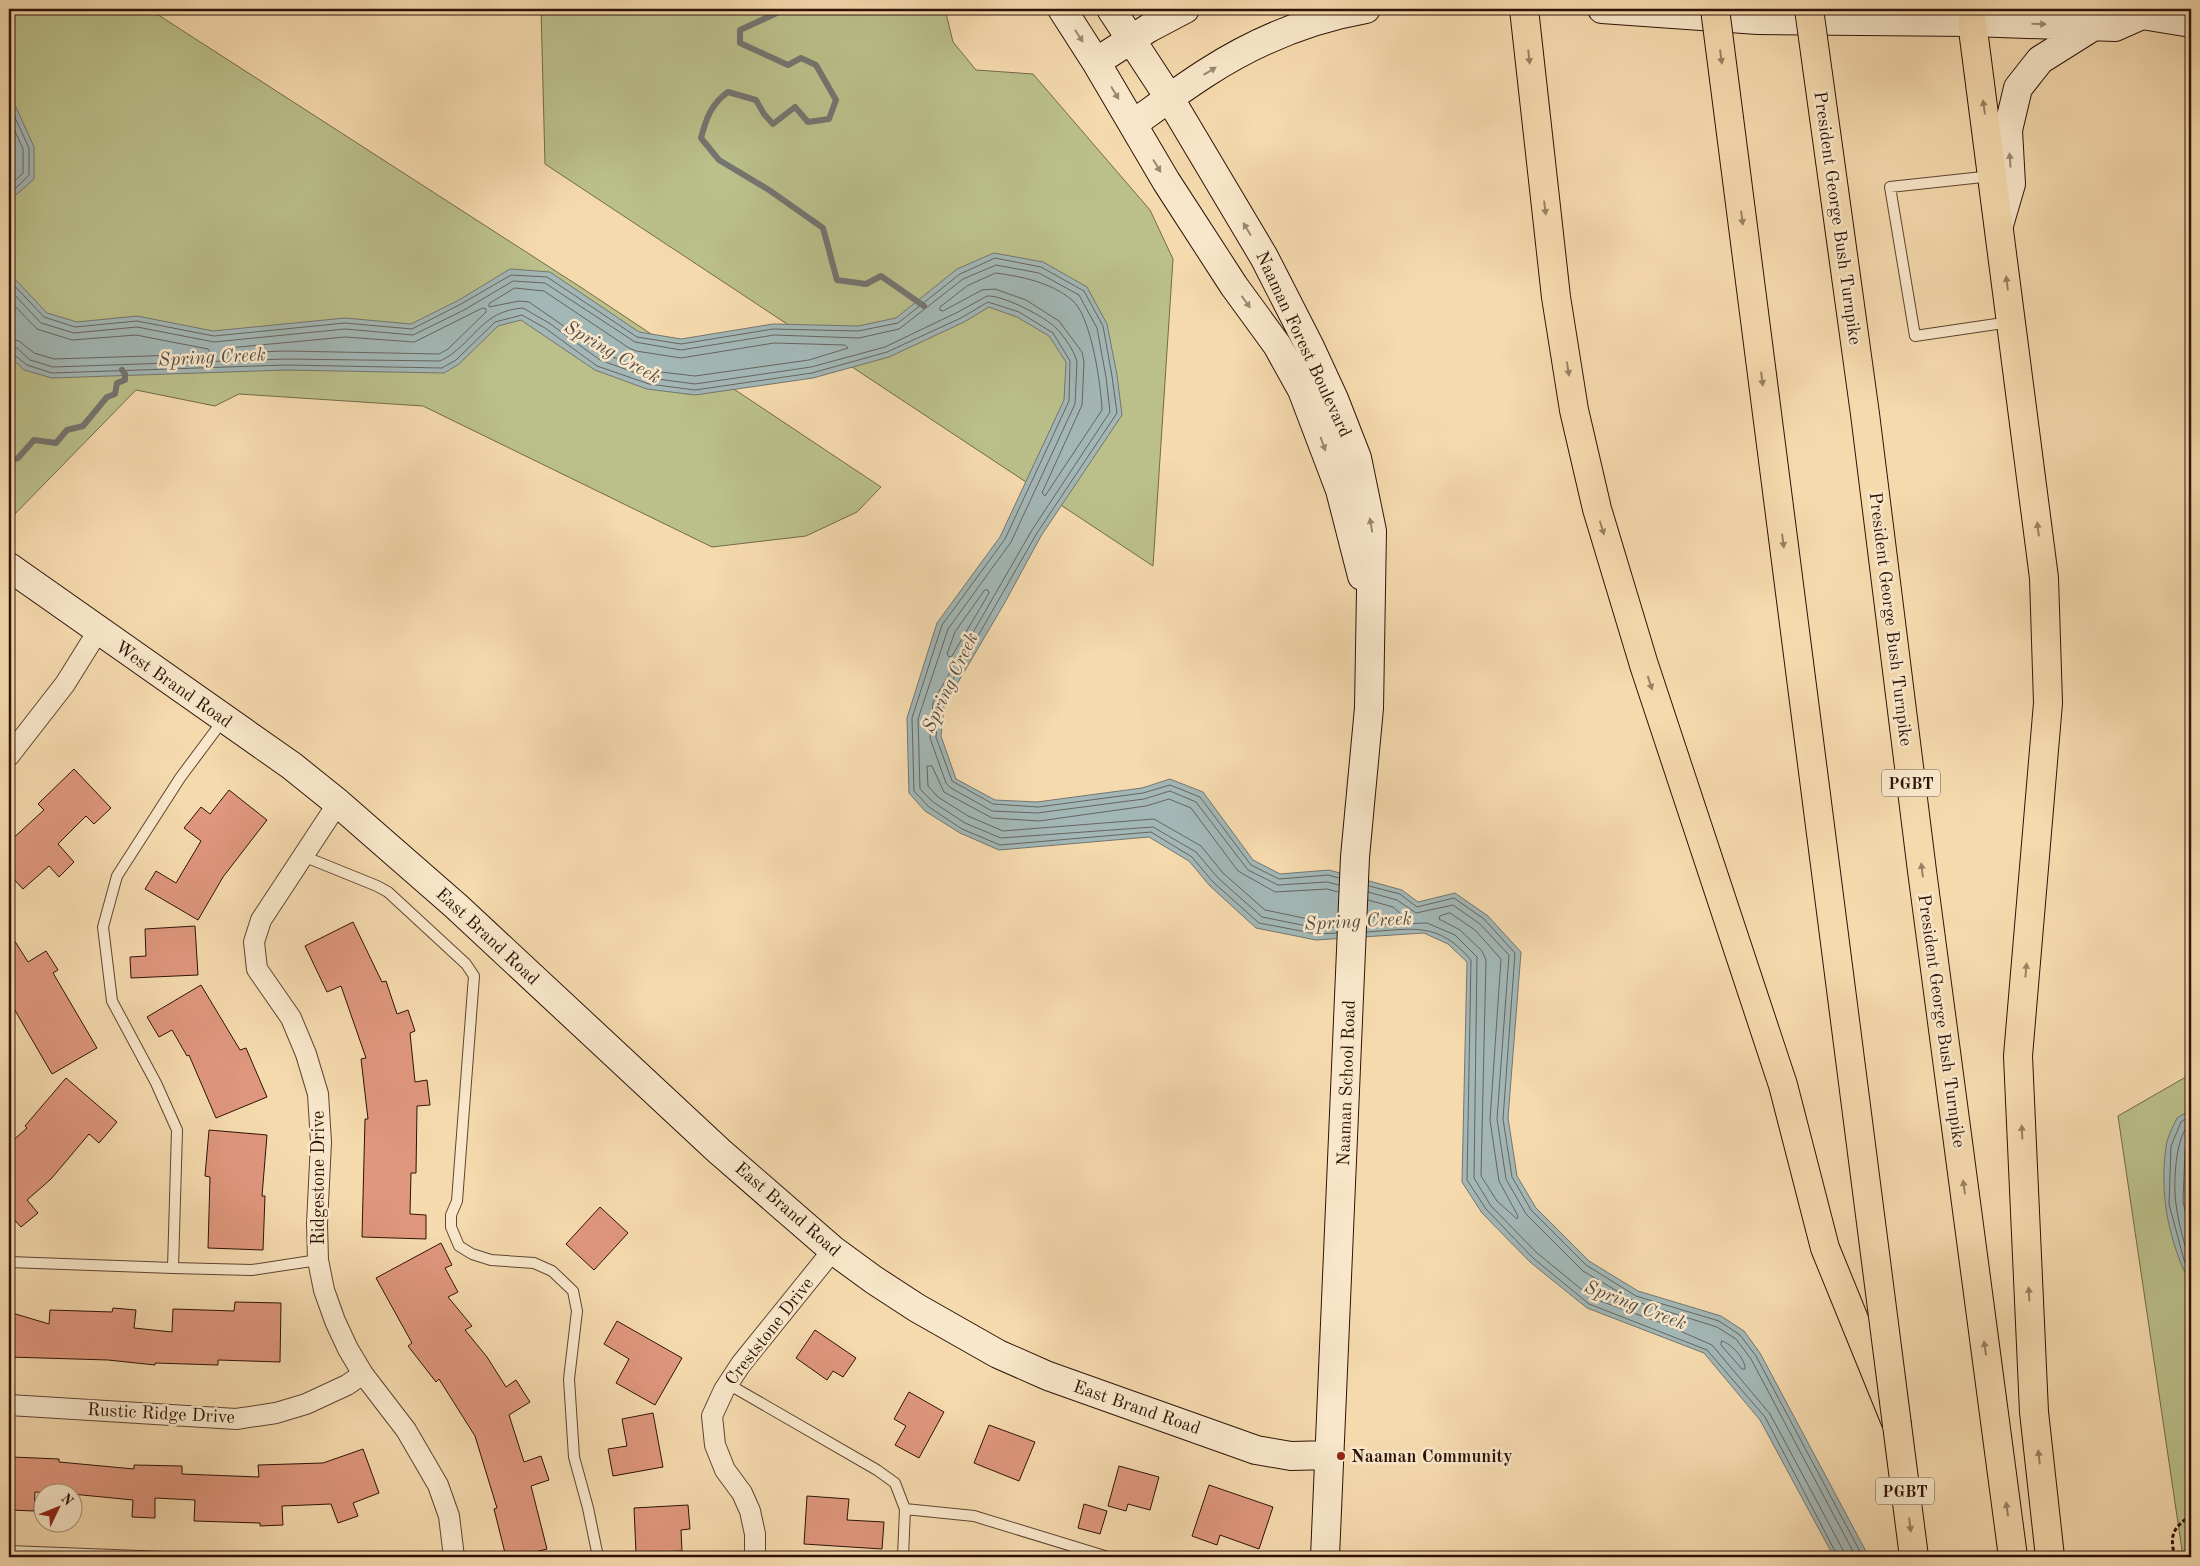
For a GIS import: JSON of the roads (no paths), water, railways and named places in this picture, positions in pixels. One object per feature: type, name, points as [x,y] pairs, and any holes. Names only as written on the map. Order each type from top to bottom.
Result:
[{"type":"highway","points":[[1524,9],[1556,297],[1574,410],[1597,509],[1644,665],[1784,1084],[1825,1248],[1897,1425]]},
{"type":"highway","name":"PGBT","points":[[1715,9],[1914,1557]]},
{"type":"highway","name":"President George Bush Turnpike","points":[[1810,9],[1865,414],[1923,881],[2013,1557]]},
{"type":"highway","points":[[1972,15],[2044,578],[2048,703],[2018,1056],[2034,1412],[2050,1557]]},
{"type":"main road","name":"Naaman Forest Boulevard","points":[[1062,9],[1096,62],[1166,181],[1277,345],[1302,390],[1340,490],[1371,608]]},
{"type":"main road","name":"Naaman Forest Boulevard","points":[[1111,9],[1170,99],[1264,258],[1334,399],[1357,458],[1372,530],[1371,608]]},
{"type":"main road","points":[[1096,62],[1185,9]]},
{"type":"main road","points":[[1133,124],[1206,73],[1276,36],[1314,22],[1366,9]]},
{"type":"main road","points":[[1602,9],[1758,20],[1972,15],[2115,27],[2138,12],[2191,23]]},
{"type":"main road","points":[[1999,225],[2011,184],[2008,130],[2018,88],[2040,60],[2094,26]]},
{"type":"main road","name":"West Brand Road","points":[[9,567],[292,766],[338,803]]},
{"type":"main road","name":"Naaman School Road","points":[[1325,1557],[1355,857],[1369,708],[1371,608]]},
{"type":"main road","name":"East Brand Road","points":[[338,803],[456,906],[719,1151],[833,1250],[874,1280],[917,1308],[998,1354],[1048,1376],[1256,1450],[1291,1456],[1330,1455]]},
{"type":"street","points":[[9,756],[65,684],[98,631]]},
{"type":"street","name":"Ridgestone Drive","points":[[338,803],[261,920],[254,942],[257,969],[291,1018],[306,1054],[318,1094],[320,1142],[317,1224],[318,1260],[324,1290],[348,1349],[363,1374],[406,1430],[438,1485],[449,1516],[454,1557]]},
{"type":"street","name":"Creststone Drive","points":[[755,1557],[755,1534],[750,1511],[742,1494],[725,1470],[715,1444],[712,1416],[728,1384],[833,1250]]},
{"type":"street","name":"Rustic Ridge Drive","points":[[9,1405],[236,1419],[276,1413],[306,1404],[347,1385],[363,1374]]},
{"type":"lane","points":[[1993,176],[1890,187],[1914,336],[2012,322]]},
{"type":"lane","points":[[173,1268],[178,1130],[156,1083],[112,1000],[103,927],[117,876],[180,778],[224,718]]},
{"type":"lane","points":[[302,856],[388,892],[466,964],[474,976],[458,1201],[451,1215],[451,1227],[459,1246],[472,1254],[491,1260],[534,1263],[552,1271],[573,1291],[577,1311],[569,1378],[574,1457],[588,1508],[598,1557]]},
{"type":"lane","points":[[9,1262],[252,1270],[318,1260]]},
{"type":"lane","points":[[728,1384],[877,1470],[895,1483],[905,1509],[903,1557]]},
{"type":"lane","points":[[905,1509],[974,1516],[1108,1557]]},
{"type":"lane","points":[[9,1551],[166,1557]]},
{"type":"water","points":[[9,102],[16,107],[34,147],[34,179],[9,201]]},
{"type":"water","name":"Spring Creek","points":[[994,253],[1043,262],[1087,287],[1107,324],[1117,375],[1122,415],[1041,536],[1004,604],[944,706],[941,736],[956,779],[995,800],[1037,802],[1142,788],[1170,779],[1203,792],[1253,860],[1280,874],[1329,870],[1402,890],[1418,902],[1455,893],[1488,916],[1521,952],[1508,1118],[1517,1176],[1536,1208],[1589,1261],[1638,1291],[1721,1316],[1744,1331],[1760,1353],[1869,1557],[1834,1557],[1760,1420],[1704,1353],[1587,1308],[1530,1262],[1482,1213],[1462,1182],[1467,962],[1448,944],[1424,933],[1316,940],[1256,928],[1210,886],[1189,861],[1149,837],[999,850],[960,833],[925,811],[909,793],[907,718],[937,623],[1000,537],[1064,400],[1066,362],[1049,336],[1017,317],[989,307],[964,322],[889,357],[813,378],[695,395],[647,389],[595,370],[521,320],[498,326],[459,364],[444,373],[286,370],[52,378],[24,370],[9,356],[9,268],[12,276],[47,313],[77,322],[137,316],[213,331],[345,318],[411,324],[459,300],[510,269],[550,272],[639,332],[681,339],[773,324],[858,326],[896,318],[957,269]]},
{"type":"water","points":[[2191,1110],[2191,1285],[2177,1252],[2168,1218],[2165,1200],[2164,1165],[2169,1136],[2177,1118]]},
{"type":"waterway","points":[[779,9],[779,12],[740,30],[740,43],[788,65],[801,58],[816,65],[836,100],[829,119],[808,122],[795,107],[773,124],[764,114],[756,100],[728,92],[710,112],[701,138],[719,160],[769,190],[823,228],[837,280],[866,284],[881,276],[924,306]]},
{"type":"waterway","points":[[9,461],[18,458],[34,440],[56,443],[67,430],[83,426],[107,397],[115,394],[117,383],[125,380],[125,374],[122,370]]},
{"type":"place","name":"Naaman Community","points":[[1341,1456]]}]
